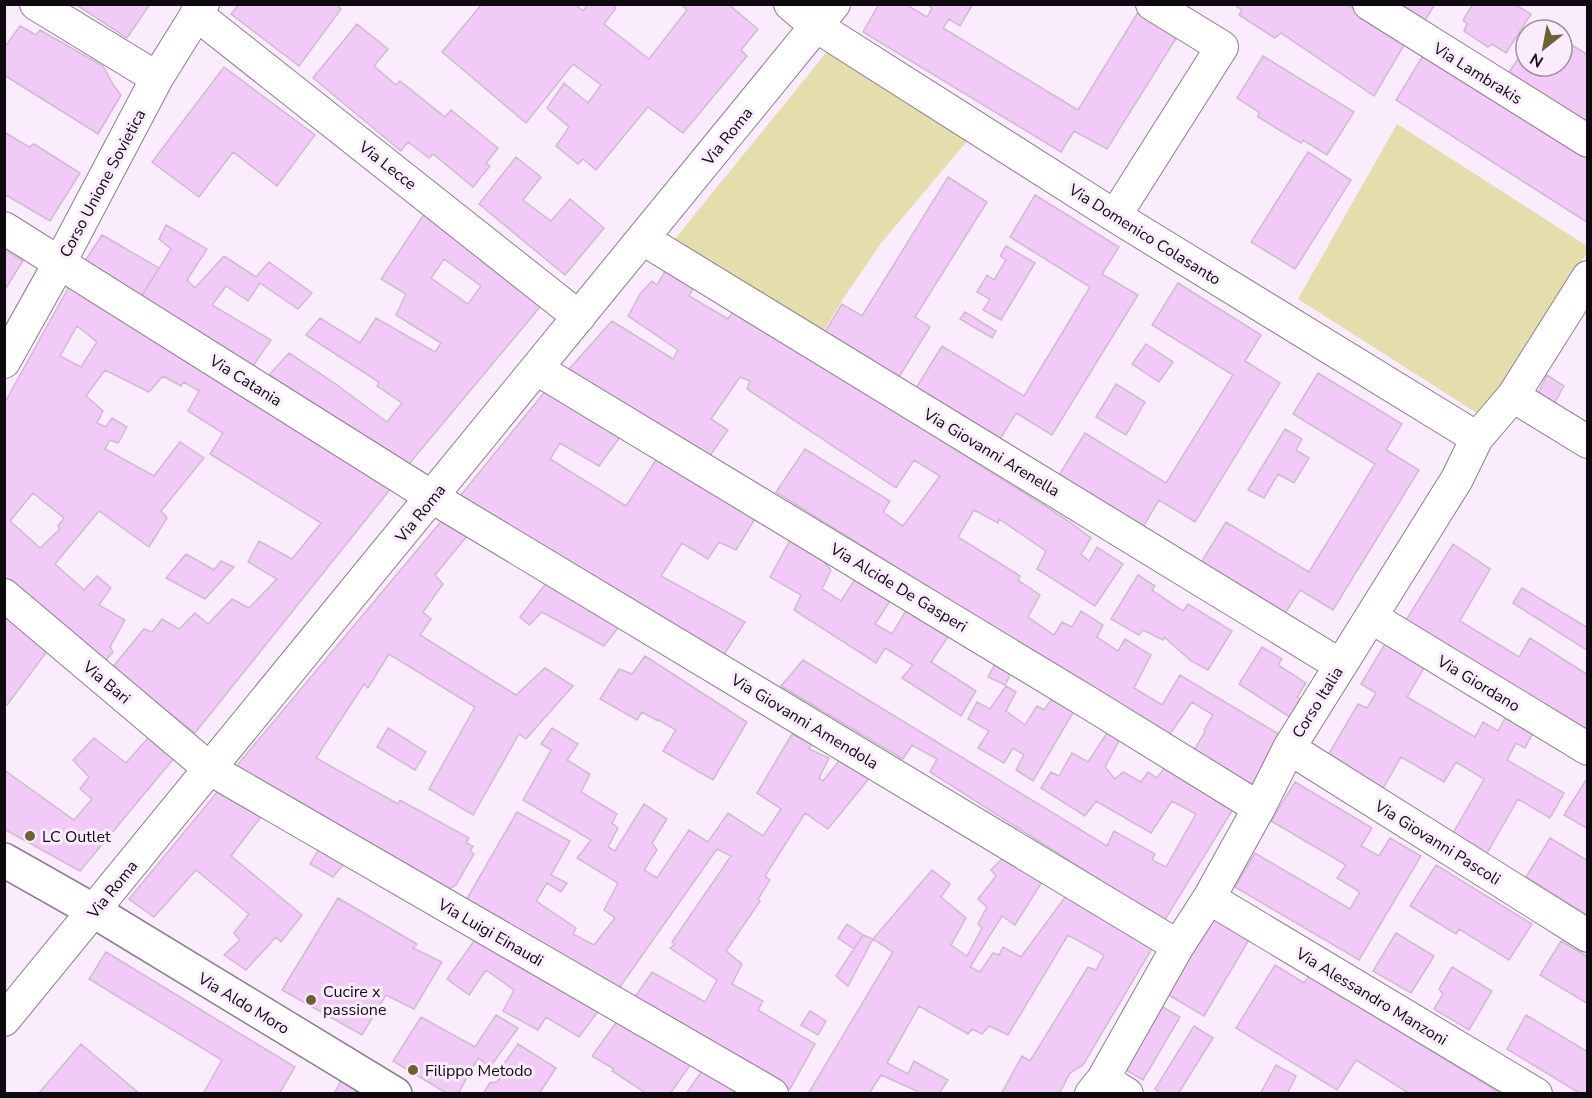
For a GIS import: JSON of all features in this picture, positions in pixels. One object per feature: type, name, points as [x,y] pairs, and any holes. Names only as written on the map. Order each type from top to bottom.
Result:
[{"type":"street","points":[[36,4],[158,78]]},
{"type":"street","name":"Via Domenico Colasanto","points":[[790,4],[825,15],[1115,216],[1477,438]]},
{"type":"street","points":[[1115,216],[1221,47],[1152,4]]},
{"type":"street","name":"Via Lambrakis","points":[[1369,4],[1587,141]]},
{"type":"street","name":"Corso Unione Sovietica","points":[[4,362],[158,78],[199,9]]},
{"type":"street","name":"Via Lecce","points":[[199,9],[579,317]]},
{"type":"street","name":"Via Roma","points":[[4,1020],[825,15]]},
{"type":"street","name":"Via Catania","points":[[4,228],[432,497]]},
{"type":"street","name":"Via Giovanni Arenella","points":[[643,239],[1340,665]]},
{"type":"street","name":"Corso Italia","points":[[1107,1089],[1178,946],[1209,898],[1289,748],[1457,479],[1477,438],[1513,396],[1587,277]]},
{"type":"street","name":"Via Alcide De Gasperi","points":[[537,369],[1259,808]]},
{"type":"street","points":[[1513,396],[1587,442]]},
{"type":"street","name":"Via Giovanni Amendola","points":[[432,497],[1178,946]]},
{"type":"street","name":"Via Bari","points":[[4,595],[210,769]]},
{"type":"street","name":"Via Giordano","points":[[1371,617],[1587,749]]},
{"type":"street","name":"Via Giovanni Pascoli","points":[[1289,748],[1587,936]]},
{"type":"street","name":"Via Luigi Einaudi","points":[[210,769],[772,1094]]},
{"type":"street","name":"Via Aldo Moro","points":[[4,860],[94,911],[395,1094]]},
{"type":"street","name":"Via Alessandro Manzoni","points":[[1209,898],[1536,1094]]},
{"type":"shaded area","points":[[830,48],[968,140],[882,242],[823,332],[674,240]]},
{"type":"shaded area","points":[[1397,124],[1587,246],[1587,253],[1483,417],[1298,299]]},
{"type":"building","points":[[75,4],[150,4],[127,38]]},
{"type":"building","points":[[239,4],[336,4],[341,9],[299,66],[231,14]]},
{"type":"building","points":[[482,4],[575,4],[583,11],[588,4],[612,4],[616,8],[604,24],[649,59],[687,10],[681,4],[728,4],[758,29],[741,50],[747,56],[683,133],[648,107],[596,170],[583,159],[578,164],[556,146],[569,127],[547,108],[564,83],[588,103],[601,85],[573,64],[526,123],[442,52]]},
{"type":"building","points":[[879,4],[905,4],[927,17],[932,8],[927,4],[973,4],[960,26],[949,19],[943,28],[1078,110],[1140,9],[1180,32],[1107,149],[1074,131],[1061,152],[863,32]]},
{"type":"building","points":[[1233,4],[1346,4],[1406,42],[1374,96],[1281,33],[1275,38],[1239,15],[1242,10]]},
{"type":"building","points":[[1396,4],[1435,4],[1424,22]]},
{"type":"building","points":[[1473,4],[1514,4],[1531,14],[1528,18],[1514,18],[1514,41],[1506,53],[1492,44],[1488,47],[1464,31],[1467,24],[1463,20]]},
{"type":"building","points":[[357,24],[388,49],[374,66],[396,85],[400,81],[445,117],[451,110],[498,148],[486,163],[490,166],[473,187],[433,154],[429,158],[408,142],[401,151],[313,78]]},
{"type":"building","points":[[20,26],[36,35],[40,30],[103,66],[121,95],[98,134],[4,75],[4,43],[7,44]]},
{"type":"building","points":[[1574,46],[1588,55],[1588,122],[1518,78],[1574,78]]},
{"type":"building","points":[[1424,54],[1588,157],[1588,223],[1396,100]]},
{"type":"building","points":[[1263,56],[1354,112],[1327,155],[1303,140],[1301,143],[1258,117],[1259,112],[1237,98]]},
{"type":"building","points":[[1514,65],[1514,75],[1509,72]]},
{"type":"building","points":[[224,67],[315,135],[277,186],[233,152],[199,197],[152,162]]},
{"type":"building","points":[[4,132],[29,147],[34,144],[80,173],[50,221],[4,194]]},
{"type":"building","points":[[1308,152],[1351,180],[1295,269],[1251,242]]},
{"type":"building","points":[[516,157],[541,177],[523,200],[551,221],[570,199],[604,228],[565,275],[479,204]]},
{"type":"building","points":[[948,177],[987,202],[915,317],[930,327],[899,377],[825,332],[842,304],[862,316]]},
{"type":"building","points":[[1035,195],[1119,247],[1102,274],[1138,295],[1052,435],[1016,413],[1000,439],[916,388],[942,346],[1024,396],[1090,287],[1010,237]]},
{"type":"building","points":[[428,208],[545,301],[409,464],[269,375],[289,353],[387,422],[402,403],[377,386],[379,382],[306,335],[320,318],[360,343],[376,318],[435,352],[441,343],[396,315],[406,294],[381,279]],"holes":[[[444,259],[481,286],[468,304],[431,278]]]},
{"type":"building","points":[[166,225],[207,249],[187,280],[195,288],[224,256],[256,277],[269,262],[312,293],[298,309],[260,283],[248,301],[226,286],[212,305],[271,340],[253,366],[141,297],[171,249],[159,239]]},
{"type":"building","points":[[102,235],[159,268],[141,297],[85,261]]},
{"type":"building","points":[[1006,246],[1035,263],[1001,320],[983,310],[990,299],[977,292],[987,275],[994,280],[1006,260],[1000,256]]},
{"type":"building","points":[[4,249],[23,261],[4,291]]},
{"type":"building","points":[[667,268],[694,287],[689,296],[728,319],[734,310],[1067,520],[1091,538],[1081,554],[1089,561],[1097,547],[1123,564],[1095,606],[1037,569],[1046,551],[999,519],[998,523],[974,510],[958,537],[1020,576],[1018,580],[1040,595],[1028,617],[1054,635],[1062,622],[1072,627],[1081,611],[1103,625],[1097,637],[1118,651],[1125,639],[1151,655],[1134,688],[1162,705],[1180,675],[1282,736],[1248,791],[1191,755],[1213,715],[1192,702],[1168,737],[776,492],[805,449],[890,501],[883,512],[903,526],[940,476],[914,460],[896,488],[747,389],[750,381],[740,377],[711,419],[728,430],[709,457],[569,369],[612,321],[673,359],[678,350],[628,316],[640,294],[652,281],[657,285]]},
{"type":"building","points":[[71,283],[392,487],[195,733],[112,668],[144,629],[152,632],[162,619],[179,629],[195,613],[208,624],[232,599],[249,608],[277,579],[248,562],[259,541],[292,559],[321,523],[210,454],[223,433],[188,411],[199,391],[184,382],[181,386],[163,376],[149,392],[105,370],[86,396],[103,411],[97,423],[106,427],[112,418],[127,427],[118,443],[110,440],[105,449],[154,476],[180,442],[204,458],[161,511],[167,518],[149,547],[99,511],[55,564],[84,590],[97,576],[111,588],[99,605],[125,620],[110,647],[113,652],[105,661],[4,577],[4,404]],"holes":[[[77,326],[97,342],[81,367],[60,356]],[[33,493],[64,518],[58,526],[60,529],[40,548],[10,521]]]},
{"type":"building","points":[[1178,283],[1261,335],[1245,361],[1280,383],[1195,522],[1159,500],[1143,527],[1059,475],[1085,433],[1166,483],[1233,375],[1152,325]]},
{"type":"building","points":[[965,312],[996,331],[992,338],[960,319]]},
{"type":"building","points":[[1146,344],[1173,362],[1159,382],[1132,364]]},
{"type":"building","points":[[1318,373],[1402,424],[1386,450],[1419,470],[1333,610],[1300,590],[1284,615],[1200,564],[1226,522],[1309,572],[1375,464],[1293,414]]},
{"type":"building","points":[[1547,375],[1564,386],[1553,406],[1537,395]]},
{"type":"building","points":[[552,383],[625,430],[599,466],[560,443],[550,459],[626,506],[660,454],[758,514],[736,550],[719,542],[708,559],[682,543],[661,576],[745,622],[723,656],[460,496]]},
{"type":"building","points":[[1116,384],[1145,402],[1126,435],[1096,417]]},
{"type":"building","points":[[1285,429],[1302,439],[1296,450],[1309,458],[1294,483],[1278,474],[1264,498],[1248,490]]},
{"type":"building","points":[[444,518],[471,531],[435,575],[443,584],[423,612],[431,619],[420,635],[516,695],[545,668],[573,686],[526,739],[519,734],[473,815],[429,789],[475,707],[389,654],[368,688],[364,684],[316,758],[398,804],[400,800],[469,838],[466,843],[473,846],[470,851],[474,854],[456,885],[449,889],[234,769]]},
{"type":"building","points":[[794,533],[827,553],[825,563],[831,570],[822,589],[841,601],[859,573],[894,595],[875,624],[892,634],[910,604],[952,631],[931,662],[976,691],[961,716],[902,678],[913,665],[885,648],[876,663],[794,610],[801,595],[770,577]]},
{"type":"building","points":[[1453,544],[1490,569],[1460,621],[1519,657],[1530,638],[1588,675],[1588,733],[1405,622]]},
{"type":"building","points":[[186,554],[214,570],[221,561],[234,567],[205,599],[166,578]]},
{"type":"building","points":[[1138,575],[1155,586],[1152,590],[1183,611],[1188,604],[1232,631],[1208,670],[1191,661],[1164,637],[1163,640],[1143,630],[1139,635],[1111,619]]},
{"type":"building","points":[[551,577],[624,620],[604,646],[542,612],[529,625],[520,617]]},
{"type":"building","points":[[1522,588],[1588,628],[1588,651],[1513,603]]},
{"type":"building","points":[[4,603],[54,642],[7,705],[4,703]]},
{"type":"building","points":[[1385,644],[1424,668],[1407,697],[1475,737],[1483,722],[1498,731],[1507,715],[1534,731],[1525,748],[1516,743],[1507,760],[1564,793],[1550,818],[1518,799],[1486,855],[1452,835],[1484,779],[1456,762],[1444,782],[1401,757],[1382,790],[1327,757],[1358,704],[1367,708],[1376,693],[1361,684]]},
{"type":"building","points":[[1262,647],[1282,659],[1278,665],[1306,683],[1297,697],[1303,701],[1291,718],[1239,684]]},
{"type":"building","points":[[645,656],[747,722],[713,780],[663,751],[676,730],[642,712],[637,720],[600,699],[619,669],[632,674]]},
{"type":"building","points":[[803,660],[1107,846],[1114,831],[1155,854],[1152,860],[1166,867],[1196,814],[1172,801],[1151,833],[1096,801],[1085,816],[1041,788],[1051,772],[1059,776],[1072,753],[1088,762],[1111,727],[1122,735],[1105,767],[1115,779],[1123,772],[1141,782],[1148,772],[1157,778],[1168,763],[1235,806],[1164,921],[930,772],[937,759],[912,745],[903,759],[781,686]]},
{"type":"building","points":[[996,662],[1012,671],[1005,685],[988,677]]},
{"type":"building","points":[[1006,686],[1016,692],[1006,711],[1025,725],[1037,706],[1044,710],[1053,697],[1074,711],[1033,781],[1016,770],[1024,755],[1013,748],[1004,763],[978,748],[989,731],[968,719],[977,702],[990,709]]},
{"type":"building","points":[[388,728],[426,752],[415,770],[377,747]]},
{"type":"building","points":[[552,728],[578,744],[567,760],[590,774],[581,792],[617,814],[612,823],[618,828],[608,847],[615,851],[644,804],[667,819],[652,843],[657,850],[644,870],[657,878],[689,830],[708,842],[728,813],[763,836],[781,809],[757,793],[792,734],[812,744],[809,749],[829,758],[819,778],[823,781],[843,756],[871,776],[828,829],[805,813],[765,876],[770,880],[758,899],[760,901],[726,951],[742,964],[732,984],[763,1001],[758,1010],[815,1044],[790,1089],[635,997],[652,972],[705,1002],[717,980],[670,948],[675,944],[672,942],[731,856],[717,849],[617,991],[465,902],[517,812],[570,841],[551,875],[567,883],[561,892],[547,883],[536,901],[576,928],[573,934],[594,945],[615,918],[604,910],[618,883],[577,858],[591,840],[523,800],[551,750],[541,744]]},
{"type":"building","points":[[155,730],[180,751],[80,871],[4,829],[4,770],[74,820],[92,799],[80,789],[89,777],[73,760],[94,738],[126,763]]},
{"type":"building","points":[[1588,777],[1588,829],[1564,815]]},
{"type":"building","points":[[1295,782],[1372,828],[1361,846],[1379,856],[1390,838],[1421,856],[1359,960],[1235,887],[1255,853],[1350,909],[1360,892],[1337,878],[1346,865],[1271,821]]},
{"type":"building","points":[[223,785],[260,818],[231,856],[302,915],[281,942],[276,937],[246,970],[224,955],[240,940],[234,933],[249,914],[196,870],[154,917],[129,899]]},
{"type":"building","points":[[1550,838],[1588,861],[1587,915],[1526,877]]},
{"type":"building","points":[[322,844],[348,859],[333,877],[310,864]]},
{"type":"building","points":[[1008,853],[1045,877],[1015,925],[1002,916],[970,967],[980,972],[993,953],[999,955],[1003,947],[1021,957],[1071,889],[1157,940],[1083,1065],[1070,1073],[1059,1094],[1001,1094],[1022,1056],[1030,1061],[1088,967],[1096,970],[1104,955],[1068,935],[1008,1035],[989,1026],[982,1034],[972,1029],[968,1034],[919,1006],[887,1063],[908,1074],[914,1061],[948,1080],[939,1094],[915,1094],[917,1091],[881,1075],[869,1094],[808,1094],[893,952],[873,939],[932,870],[950,884],[941,897],[966,918],[951,945],[967,956],[982,928],[978,924],[987,907],[978,899],[996,876],[991,870]]},
{"type":"building","points":[[1436,865],[1532,924],[1509,960],[1459,929],[1456,934],[1410,906]]},
{"type":"building","points":[[338,898],[417,944],[413,948],[442,962],[414,1009],[386,995],[362,1035],[282,990]]},
{"type":"building","points":[[1213,916],[1250,938],[1204,1016],[1167,994]]},
{"type":"building","points":[[847,924],[863,935],[854,949],[838,938]]},
{"type":"building","points":[[1396,933],[1434,956],[1411,993],[1373,971]]},
{"type":"building","points":[[479,934],[602,1006],[579,1037],[546,1017],[538,1030],[503,1011],[514,990],[486,970],[469,995],[447,979]]},
{"type":"building","points":[[863,935],[873,939],[848,986],[836,976]]},
{"type":"building","points":[[1561,941],[1588,957],[1588,1004],[1540,975]]},
{"type":"building","points":[[106,952],[295,1067],[279,1094],[203,1094],[222,1060],[89,979]]},
{"type":"building","points":[[1275,965],[1304,983],[1309,976],[1497,1091],[1496,1094],[1410,1094],[1356,1060],[1337,1090],[1236,1028]]},
{"type":"building","points":[[1452,967],[1492,991],[1469,1030],[1434,1009],[1443,994],[1439,989]]},
{"type":"building","points":[[1161,1006],[1180,1017],[1143,1080],[1124,1069]]},
{"type":"building","points":[[810,1011],[826,1021],[818,1035],[801,1025]]},
{"type":"building","points":[[623,1013],[697,1055],[670,1094],[647,1094],[612,1071],[614,1069],[592,1056]]},
{"type":"building","points":[[496,1015],[518,1028],[490,1067],[478,1058],[458,1094],[448,1094],[393,1061],[421,1017],[475,1047]]},
{"type":"building","points":[[1526,1015],[1588,1052],[1588,1094],[1581,1094],[1507,1049]]},
{"type":"building","points":[[1194,1026],[1213,1038],[1178,1094],[1162,1094],[1155,1089]]},
{"type":"building","points":[[81,1044],[140,1094],[38,1094]]},
{"type":"building","points":[[518,1044],[556,1068],[539,1094],[483,1094],[490,1083],[497,1082],[504,1073],[501,1068]]},
{"type":"building","points":[[708,1062],[764,1094],[686,1094]]},
{"type":"building","points":[[1276,1065],[1296,1076],[1287,1094],[1260,1094]]},
{"type":"building","points":[[341,1081],[361,1094],[334,1094]]},
{"type":"place","name":"LC Outlet","points":[[30,836]]},
{"type":"place","name":"Cucire x passione","points":[[311,1000]]},
{"type":"place","name":"Filippo Metodo","points":[[413,1070]]}]
